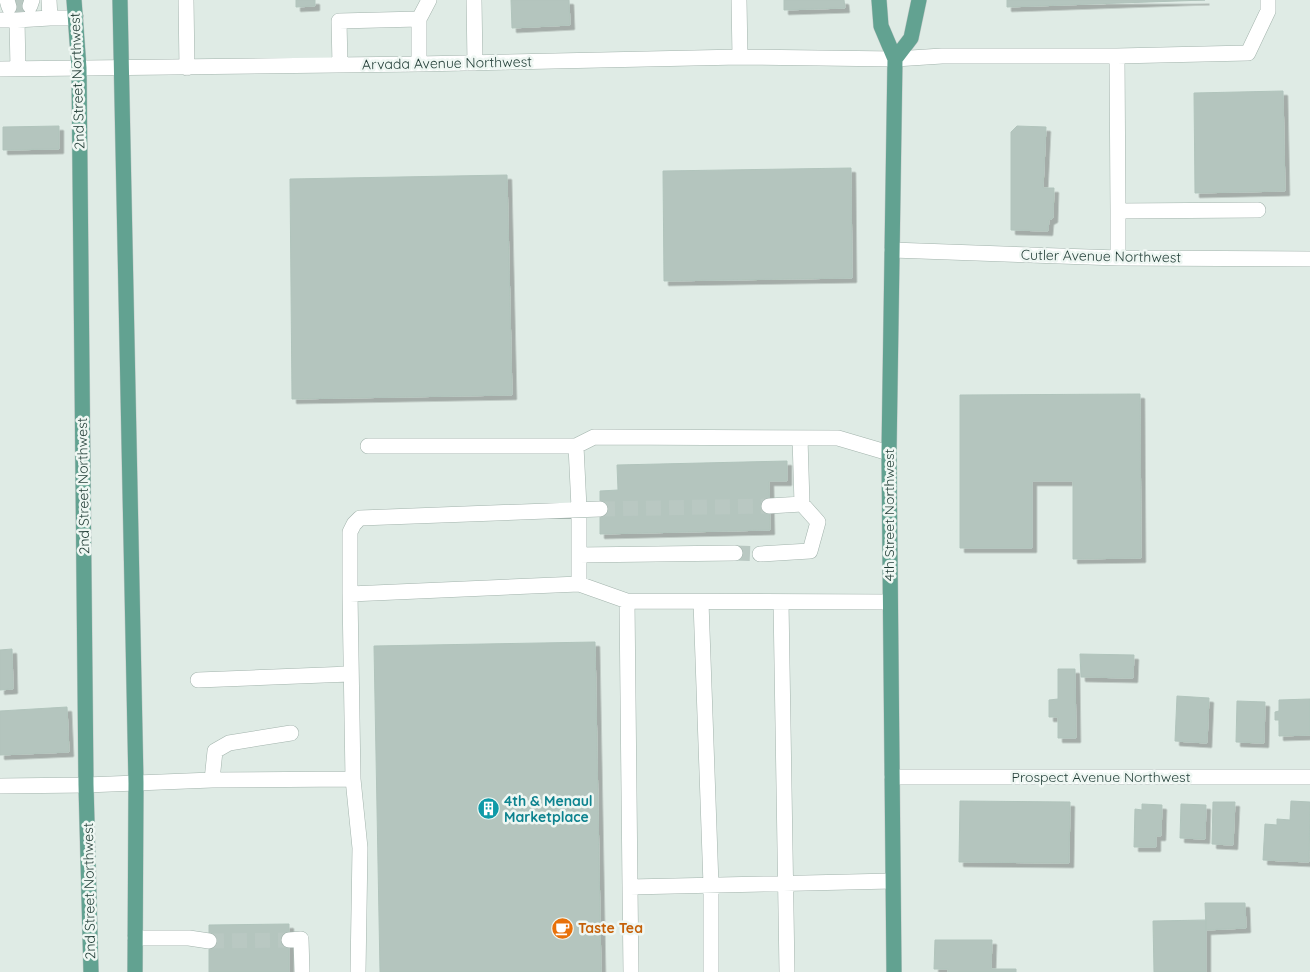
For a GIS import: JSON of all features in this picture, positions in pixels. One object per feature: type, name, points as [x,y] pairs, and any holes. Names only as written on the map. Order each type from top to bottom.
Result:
[{"type":"main road","name":"2nd Street Northwest","points":[[74,0],[79,68],[86,785],[91,972]]},
{"type":"main road","points":[[120,0],[136,782],[135,972]]},
{"type":"main road","name":"4th Street Northwest","points":[[879,0],[881,26],[895,59],[889,453],[894,972]]},
{"type":"main road","points":[[895,59],[911,38],[920,0]]},
{"type":"street","points":[[49,0],[50,18]]},
{"type":"street","points":[[186,0],[187,68]]},
{"type":"street","points":[[420,64],[419,19],[429,0]]},
{"type":"street","points":[[474,0],[475,63]]},
{"type":"street","points":[[738,0],[740,58]]},
{"type":"street","name":"Arvada Avenue Northwest","points":[[0,69],[122,69],[740,58],[895,59],[942,56],[1117,56],[1248,53],[1268,11],[1268,0]]},
{"type":"street","points":[[11,9],[50,18],[76,18]]},
{"type":"street","points":[[0,20],[11,9]]},
{"type":"street","points":[[11,9],[18,69]]},
{"type":"street","points":[[340,65],[339,21],[419,19]]},
{"type":"street","points":[[1117,56],[1118,258]]},
{"type":"street","points":[[1118,210],[1258,210]]},
{"type":"street","name":"Cutler Avenue Northwest","points":[[892,250],[1118,258],[1310,259]]},
{"type":"street","points":[[368,446],[576,446],[594,437],[838,438],[889,453]]},
{"type":"street","points":[[760,554],[810,551],[818,522],[802,504],[800,438]]},
{"type":"street","points":[[576,446],[579,508],[579,584]]},
{"type":"street","points":[[769,506],[802,504]]},
{"type":"street","points":[[358,972],[360,848],[353,779],[350,674],[350,532],[354,524],[360,518],[579,508],[600,509]]},
{"type":"street","points":[[579,555],[735,553]]},
{"type":"street","points":[[350,594],[579,584],[627,601],[889,602]]},
{"type":"street","points":[[627,601],[632,972]]},
{"type":"street","points":[[701,602],[711,885],[711,972]]},
{"type":"street","points":[[781,602],[787,972]]},
{"type":"street","points":[[198,680],[350,674]]},
{"type":"street","points":[[212,780],[215,751],[229,743],[291,733]]},
{"type":"street","name":"Prospect Avenue Northwest","points":[[892,777],[1310,777]]},
{"type":"street","points":[[0,786],[212,780],[353,779]]},
{"type":"street","points":[[630,887],[892,882]]},
{"type":"street","points":[[135,938],[189,938],[209,941]]},
{"type":"street","points":[[295,939],[302,972]]},
{"type":"building","points":[[9,0],[30,0],[31,10],[10,11]]},
{"type":"building","points":[[296,0],[315,0],[315,6],[296,7]]},
{"type":"building","points":[[511,0],[569,0],[570,25],[512,28]]},
{"type":"building","points":[[784,0],[844,0],[845,8],[784,10]]},
{"type":"building","points":[[1007,0],[1205,0],[1007,7]]},
{"type":"building","points":[[1283,91],[1285,191],[1195,193],[1194,93]]},
{"type":"building","points":[[59,126],[59,149],[3,150],[3,127]]},
{"type":"building","points":[[1017,126],[1046,127],[1043,188],[1054,188],[1053,218],[1049,220],[1048,231],[1011,230],[1011,132]]},
{"type":"building","points":[[851,168],[852,278],[664,281],[663,171]]},
{"type":"building","points":[[507,175],[512,395],[292,399],[290,179]]},
{"type":"building","points":[[1140,394],[1141,558],[1073,559],[1073,481],[1032,481],[1032,548],[960,548],[960,395]]},
{"type":"building","points":[[787,461],[787,481],[769,481],[770,530],[600,534],[600,491],[618,490],[617,465]]},
{"type":"building","name":"4th & Menaul Marketplace","points":[[595,642],[601,972],[380,972],[374,646]]},
{"type":"building","points":[[12,649],[13,689],[0,690],[0,650]]},
{"type":"building","points":[[1080,654],[1134,655],[1133,678],[1081,677]]},
{"type":"building","points":[[1058,669],[1075,669],[1076,738],[1058,738],[1058,717],[1049,717],[1049,700],[1058,699]]},
{"type":"building","points":[[1177,696],[1209,698],[1207,743],[1175,741]]},
{"type":"building","points":[[1310,699],[1310,735],[1279,736],[1279,720],[1275,720],[1275,712],[1279,711],[1279,700]]},
{"type":"building","points":[[1237,701],[1265,702],[1264,743],[1236,742]]},
{"type":"building","points":[[67,707],[69,752],[0,755],[0,711]]},
{"type":"building","points":[[960,801],[1070,802],[1069,863],[959,862]]},
{"type":"building","points":[[1291,801],[1310,802],[1309,862],[1263,860],[1265,824],[1277,825],[1277,819],[1290,820]]},
{"type":"building","points":[[1213,802],[1235,802],[1233,845],[1212,844]]},
{"type":"building","points":[[1142,804],[1162,805],[1161,836],[1156,836],[1156,847],[1134,847],[1135,809],[1142,810]]},
{"type":"building","points":[[1181,804],[1206,805],[1205,839],[1180,838]]},
{"type":"building","points":[[1205,903],[1245,903],[1246,928],[1206,930]]},
{"type":"building","points":[[1206,920],[1206,972],[1154,972],[1153,921]]},
{"type":"building","points":[[289,924],[289,972],[209,972],[209,925]]},
{"type":"building","points":[[935,940],[992,940],[991,969],[1016,969],[1016,972],[948,972],[948,969],[934,969]]},
{"type":"tunnel","points":[[9,7],[30,6]]},
{"type":"tunnel","points":[[600,509],[769,506]]},
{"type":"tunnel","points":[[735,553],[760,554]]},
{"type":"tunnel","points":[[209,941],[289,940]]},
{"type":"place","name":"4th & Menaul Marketplace","points":[[488,809]]},
{"type":"place","name":"Taste Tea","points":[[562,928]]}]
